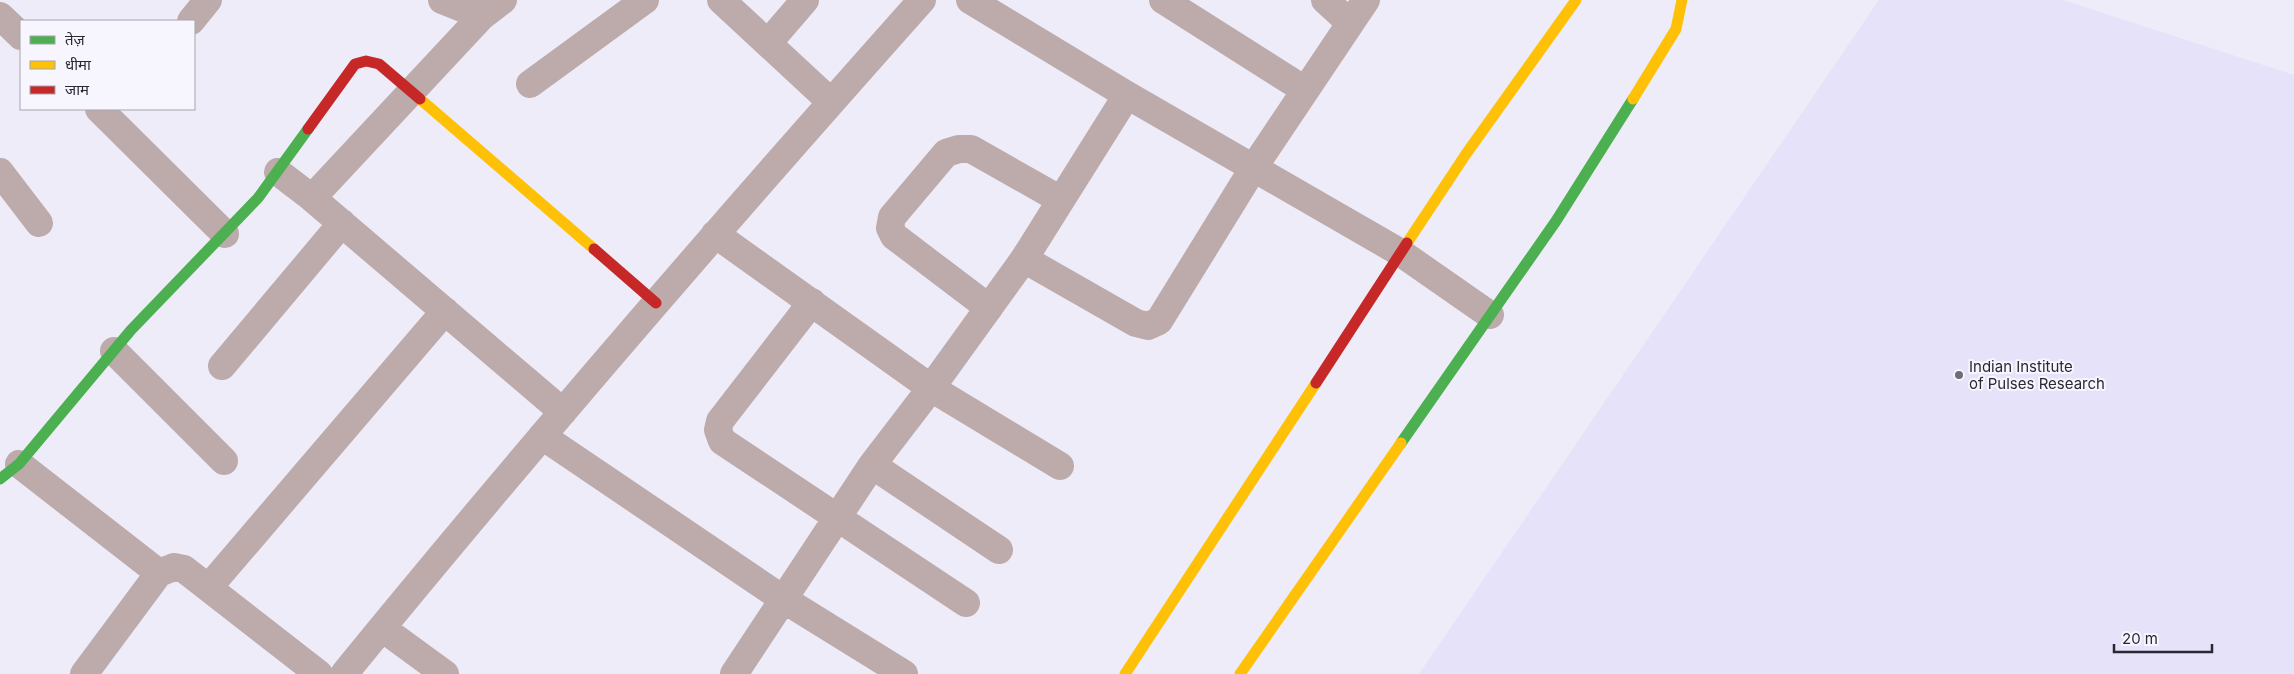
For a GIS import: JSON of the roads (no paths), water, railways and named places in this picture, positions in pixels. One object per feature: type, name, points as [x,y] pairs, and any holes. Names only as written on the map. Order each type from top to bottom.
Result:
[{"type":"street","points":[[192,20],[208,0]]},
{"type":"street","points":[[442,0],[492,8]]},
{"type":"street","points":[[530,84],[645,0]]},
{"type":"street","points":[[721,0],[831,102]]},
{"type":"street","points":[[768,43],[805,0]]},
{"type":"street","points":[[344,674],[542,436],[715,234],[922,0]]},
{"type":"street","points":[[970,0],[1127,95],[1401,253],[1490,315]]},
{"type":"street","points":[[1163,0],[1305,90]]},
{"type":"street","points":[[1325,0],[1350,23]]},
{"type":"street","points":[[1024,258],[1136,323],[1148,326],[1159,321],[1254,167],[1366,0]]},
{"type":"street","points":[[1125,674],[1466,154],[1576,0]]},
{"type":"street","points":[[1240,674],[1556,221],[1676,29],[1682,0]]},
{"type":"street","points":[[312,198],[410,91],[492,8]]},
{"type":"street","points":[[0,16],[20,35]]},
{"type":"street","points":[[159,573],[10,471],[155,303],[225,234],[258,198],[355,64],[366,61],[379,64],[656,303]]},
{"type":"street","points":[[734,674],[872,464],[931,388],[1024,258],[1127,95]]},
{"type":"street","points":[[111,113],[225,234]]},
{"type":"street","points":[[989,308],[894,236],[890,228],[892,217],[946,153],[959,149],[971,149],[1061,200]]},
{"type":"street","points":[[0,172],[39,223]]},
{"type":"street","points":[[278,172],[342,223],[563,412]]},
{"type":"street","points":[[222,366],[342,223]]},
{"type":"street","points":[[715,234],[931,388],[1060,466]]},
{"type":"street","points":[[812,302],[720,421],[718,430],[722,441],[836,519],[966,604]]},
{"type":"street","points":[[209,587],[445,311]]},
{"type":"street","points":[[114,351],[224,461]]},
{"type":"street","points":[[542,436],[783,599],[904,674]]},
{"type":"street","points":[[872,464],[999,550]]},
{"type":"street","points":[[84,674],[159,573],[174,567],[184,569],[209,587],[319,674]]},
{"type":"street","points":[[382,628],[445,674]]},
{"type":"place","name":"Indian Institute of Pulses Research","points":[[1959,375]]}]
